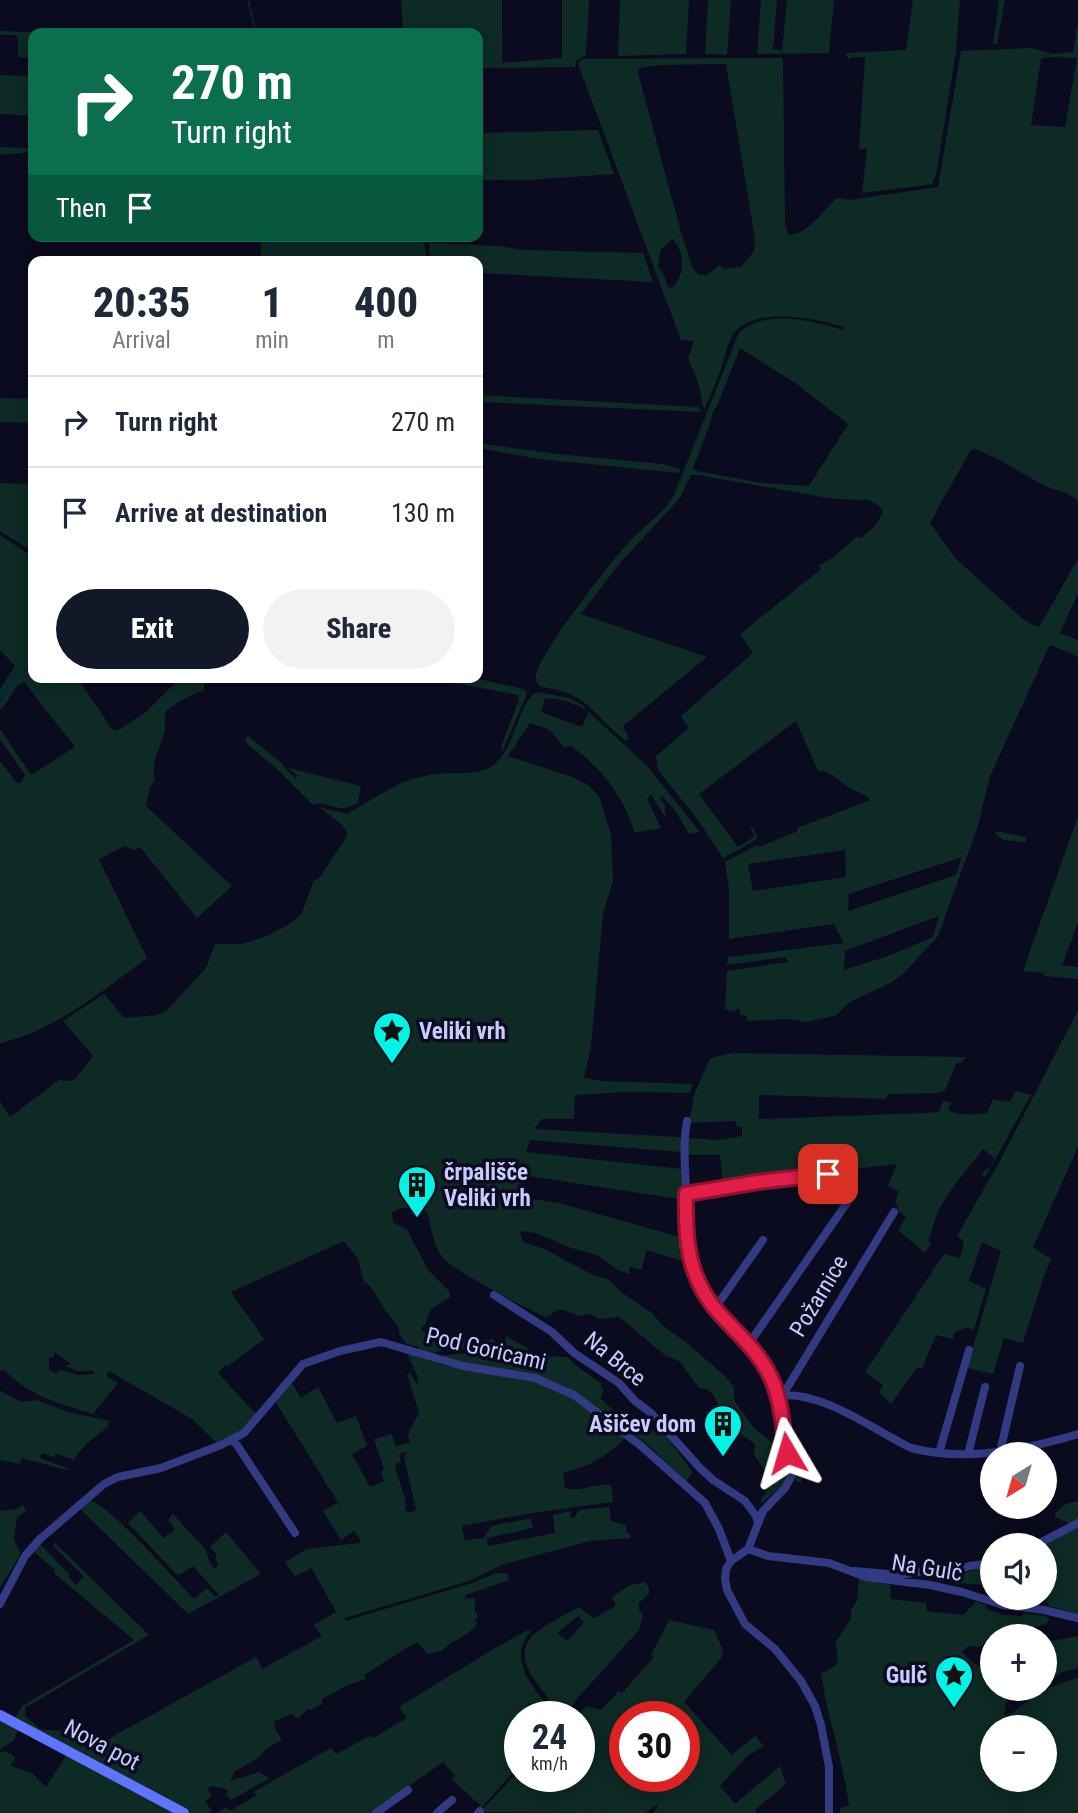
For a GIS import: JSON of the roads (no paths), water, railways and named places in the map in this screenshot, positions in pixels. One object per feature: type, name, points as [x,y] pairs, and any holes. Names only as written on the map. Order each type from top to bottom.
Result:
[{"type":"street","points":[[687,1121],[683,1143],[685,1236],[689,1258],[703,1290],[715,1308],[766,1367],[779,1396],[792,1477],[763,1511],[748,1549],[731,1561],[726,1569],[725,1579],[745,1623],[775,1649],[801,1681],[814,1706],[821,1725],[829,1767],[829,1813]]},
{"type":"street","points":[[686,1194],[852,1171]]},
{"type":"street","name":"Požarnice","points":[[748,1345],[851,1197]]},
{"type":"street","name":"Požarnice","points":[[779,1396],[787,1388],[894,1212]]},
{"type":"street","points":[[715,1308],[763,1240]]},
{"type":"street","name":"Na Brce","points":[[494,1295],[552,1332],[574,1353],[619,1383],[635,1401],[651,1413],[700,1468],[746,1501],[758,1524]]},
{"type":"street","name":"Pod Goricami","points":[[0,1604],[25,1556],[40,1539],[98,1488],[118,1477],[161,1468],[233,1439],[244,1433],[303,1364],[340,1351],[381,1342],[463,1366],[535,1378],[567,1391],[640,1445],[705,1503],[719,1529],[731,1561]]},
{"type":"street","points":[[939,1453],[969,1350]]},
{"type":"street","points":[[1002,1442],[1020,1366]]},
{"type":"street","points":[[968,1454],[985,1387]]},
{"type":"street","points":[[779,1396],[801,1396],[830,1405],[911,1448],[939,1453],[980,1453]]},
{"type":"street","points":[[1050,1442],[1078,1434]]},
{"type":"street","points":[[233,1439],[295,1533]]},
{"type":"street","points":[[1057,1534],[1078,1522]]},
{"type":"street","name":"Na Gulč","points":[[748,1549],[768,1556],[829,1563],[866,1577],[930,1585],[1003,1605],[1078,1618]]},
{"type":"street","name":"Na Gulč","points":[[851,1572],[861,1570],[901,1575],[923,1571],[953,1572],[980,1565]]},
{"type":"street","name":"Nova pot","points":[[0,1715],[184,1813]]},
{"type":"street","points":[[376,1813],[408,1790]]},
{"type":"street","points":[[437,1813],[452,1800]]},
{"type":"waterway","points":[[248,0],[255,28]]},
{"type":"waterway","points":[[268,256],[272,242]]},
{"type":"waterway","points":[[0,701],[13,675],[28,668]]},
{"type":"place","name":"Veliki vrh","points":[[392,1065]]},
{"type":"place","name":"črpališče Veliki vrh","points":[[417,1219]]},
{"type":"place","name":"Ašičev dom","points":[[723,1458]]},
{"type":"place","name":"Gulč","points":[[954,1709]]}]
